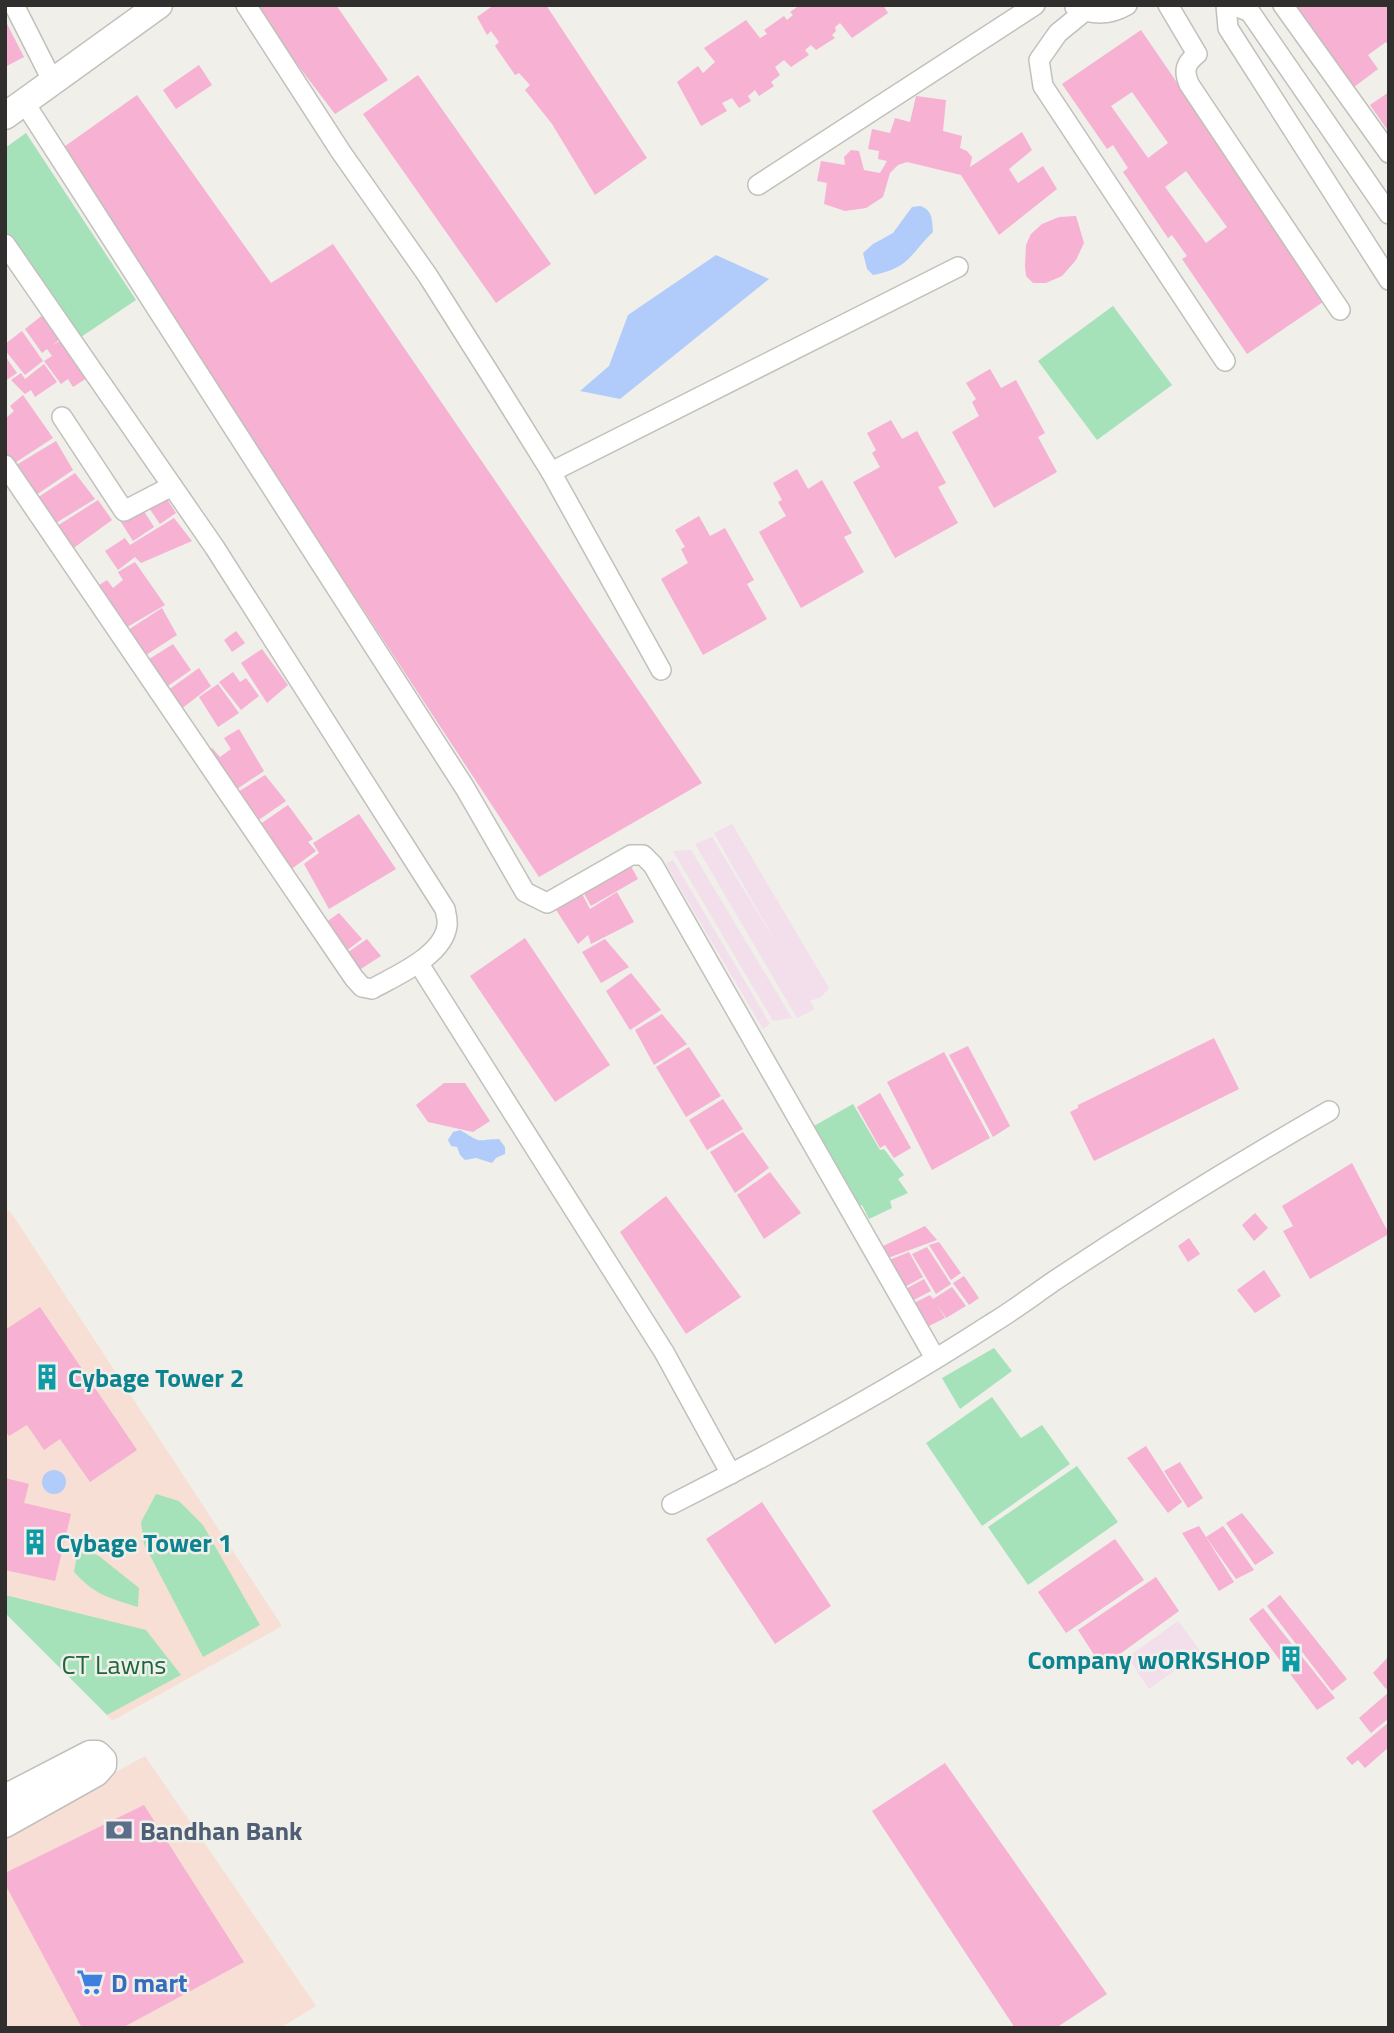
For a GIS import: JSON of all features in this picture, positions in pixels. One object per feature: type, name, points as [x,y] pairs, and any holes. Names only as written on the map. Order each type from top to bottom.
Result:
[{"type":"street","points":[[14,5],[53,82]]},
{"type":"street","points":[[159,5],[15,109],[465,788],[526,892],[548,903],[631,855],[643,855],[653,864],[935,1358]]},
{"type":"street","points":[[246,5],[341,152],[428,276],[551,472],[662,670]]},
{"type":"street","points":[[758,185],[1035,5]]},
{"type":"street","points":[[1128,5],[1110,13],[1078,8],[1039,60],[1043,86],[1225,361]]},
{"type":"street","points":[[1168,5],[1197,54],[1185,71],[1189,84],[1340,310]]},
{"type":"street","points":[[1226,5],[1228,28],[1389,280]]},
{"type":"street","points":[[1233,5],[1250,12],[1389,214]]},
{"type":"street","points":[[1283,5],[1389,153]]},
{"type":"street","points":[[5,244],[215,548],[445,909],[447,926],[441,942],[419,964],[372,989],[362,987],[5,465]]},
{"type":"street","points":[[551,472],[958,267]]},
{"type":"street","points":[[62,417],[124,511],[172,486]]},
{"type":"street","points":[[419,964],[664,1352],[731,1474]]},
{"type":"street","points":[[672,1504],[731,1474],[935,1358],[1275,1142],[1329,1111]]},
{"type":"street","points":[[5,1798],[90,1754],[97,1754],[103,1760],[103,1765],[96,1773],[5,1824]]},
{"type":"shaded area","points":[[732,824],[829,988],[821,997],[810,1001],[815,1009],[797,1018],[695,844],[712,837],[779,948],[714,833]]},
{"type":"shaded area","points":[[691,850],[792,1018],[773,1021],[673,851]]},
{"type":"shaded area","points":[[673,860],[770,1024],[763,1029],[666,864]]},
{"type":"shaded area","points":[[5,1210],[10,1211],[282,1626],[112,1721],[5,1600]]},
{"type":"shaded area","points":[[1178,1621],[1201,1652],[1149,1689],[1128,1657]]},
{"type":"shaded area","points":[[145,1756],[316,2006],[280,2028],[5,2028],[5,1833]]},
{"type":"green space","points":[[26,133],[136,300],[81,337],[5,234],[5,148]]},
{"type":"green space","points":[[1113,306],[1172,385],[1097,440],[1038,361]]},
{"type":"green space","points":[[853,1104],[880,1150],[884,1149],[904,1175],[898,1179],[908,1193],[890,1201],[892,1208],[869,1219],[862,1205],[858,1206],[812,1127]]},
{"type":"green space","points":[[994,1348],[1012,1371],[960,1409],[942,1378]]},
{"type":"green space","points":[[992,1397],[1021,1438],[1042,1425],[1070,1464],[982,1526],[926,1443]]},
{"type":"green space","points":[[1077,1466],[1118,1522],[1028,1585],[988,1527]]},
{"type":"green space","name":"CT Lawns","points":[[156,1494],[179,1501],[203,1525],[260,1625],[203,1657],[144,1544],[141,1522]]},
{"type":"green space","name":"CT Lawns","points":[[78,1548],[99,1556],[139,1588],[138,1607],[103,1595],[82,1580],[74,1572]]},
{"type":"green space","name":"CT Lawns","points":[[5,1595],[146,1630],[181,1675],[107,1715],[5,1613]]},
{"type":"water","points":[[920,206],[930,213],[933,232],[908,260],[895,269],[873,275],[867,269],[863,253],[893,233],[912,207]]},
{"type":"water","points":[[716,255],[769,279],[620,399],[580,391],[609,366],[628,315]]},
{"type":"water","points":[[460,1130],[479,1140],[499,1139],[505,1147],[505,1154],[492,1163],[476,1158],[465,1160],[457,1147],[451,1146],[448,1140],[453,1132]]},
{"type":"water","points":[[54,1470],[65,1477],[66,1482],[59,1493],[54,1494],[43,1487],[42,1482],[49,1471]]},
{"type":"building","points":[[252,5],[336,5],[388,80],[335,114]]},
{"type":"building","points":[[494,5],[546,5],[647,158],[595,195],[552,124],[525,90],[530,85],[519,73],[515,75],[495,46],[499,42],[491,31],[487,35],[477,17]]},
{"type":"building","points":[[800,5],[883,5],[888,13],[852,38],[840,23],[832,35],[835,38],[816,50],[811,45],[805,50],[809,55],[791,67],[784,60],[775,67],[780,75],[771,82],[774,86],[759,96],[755,90],[748,96],[751,101],[739,108],[732,98],[722,103],[727,111],[701,126],[677,82],[698,66],[703,73],[715,62],[704,48],[746,20],[760,38],[767,34],[764,30],[784,16],[787,20],[793,15],[790,12]]},
{"type":"building","points":[[1295,5],[1389,5],[1389,46],[1386,42],[1368,55],[1378,69],[1354,87]]},
{"type":"building","points":[[5,20],[24,57],[5,67]]},
{"type":"building","points":[[1141,30],[1326,300],[1247,354],[1182,259],[1187,256],[1172,235],[1168,238],[1123,172],[1128,168],[1113,145],[1107,149],[1062,84]],"holes":[[[1132,92],[1168,143],[1148,158],[1111,106]],[[1186,171],[1227,227],[1206,243],[1165,187]]]},
{"type":"building","points":[[199,65],[212,85],[176,109],[163,90]]},
{"type":"building","points":[[418,75],[551,264],[496,303],[363,114]]},
{"type":"building","points":[[1389,92],[1389,132],[1370,105]]},
{"type":"building","points":[[137,95],[271,283],[333,244],[702,783],[539,877],[61,149]]},
{"type":"building","points":[[916,96],[946,100],[943,131],[962,136],[960,148],[972,157],[970,167],[1022,132],[1032,150],[1009,169],[1018,183],[1043,166],[1057,189],[999,235],[961,175],[907,162],[898,165],[890,173],[883,197],[866,208],[845,211],[824,204],[827,183],[817,181],[821,161],[845,165],[844,157],[851,150],[859,151],[864,170],[880,173],[887,161],[878,159],[879,151],[868,149],[872,129],[890,133],[895,118],[910,122]]},
{"type":"building","points":[[1076,216],[1084,243],[1076,260],[1062,276],[1046,283],[1033,283],[1026,276],[1025,266],[1026,245],[1031,234],[1042,224],[1059,217]]},
{"type":"building","points":[[44,314],[61,338],[53,345],[61,340],[87,378],[73,387],[68,379],[61,384],[44,361],[52,356],[47,349],[42,353],[25,329]]},
{"type":"building","points":[[22,331],[43,361],[25,375],[5,350],[5,344]]},
{"type":"building","points":[[5,356],[17,373],[5,381]]},
{"type":"building","points":[[44,364],[57,382],[35,397],[31,390],[25,394],[11,380],[21,373],[25,379]]},
{"type":"building","points":[[990,369],[1001,388],[1016,380],[1045,433],[1038,437],[1057,472],[994,508],[952,432],[979,416],[972,402],[976,399],[966,383]]},
{"type":"building","points":[[23,395],[53,438],[10,466],[5,458],[5,419],[14,411],[10,406]]},
{"type":"building","points":[[891,420],[902,439],[917,431],[946,483],[938,487],[958,523],[895,558],[853,482],[880,467],[872,453],[876,450],[867,433]]},
{"type":"building","points":[[56,441],[73,470],[33,497],[13,467]]},
{"type":"building","points":[[797,469],[808,489],[822,480],[852,533],[844,537],[864,572],[801,608],[759,532],[786,516],[778,502],[782,500],[773,483]]},
{"type":"building","points":[[75,473],[95,499],[51,526],[34,500]]},
{"type":"building","points":[[163,493],[176,513],[160,524],[145,502]]},
{"type":"building","points":[[98,500],[112,520],[68,552],[54,528]]},
{"type":"building","points":[[140,505],[154,527],[133,541],[119,519]]},
{"type":"building","points":[[699,516],[710,536],[725,528],[754,580],[747,584],[767,619],[703,655],[661,579],[688,563],[681,549],[685,547],[675,530]]},
{"type":"building","points":[[174,518],[192,541],[141,563],[135,557],[118,570],[105,551],[125,538],[130,545]]},
{"type":"building","points":[[135,562],[165,605],[122,630],[93,589],[107,580],[113,588],[123,580],[118,572]]},
{"type":"building","points":[[162,608],[177,635],[143,657],[125,632]]},
{"type":"building","points":[[236,631],[245,643],[232,652],[224,640]]},
{"type":"building","points":[[173,644],[191,670],[165,688],[146,661]]},
{"type":"building","points":[[262,649],[288,685],[267,703],[241,663]]},
{"type":"building","points":[[199,668],[211,686],[176,713],[164,693]]},
{"type":"building","points":[[233,672],[240,682],[246,678],[259,696],[241,710],[219,682]]},
{"type":"building","points":[[218,684],[239,713],[218,727],[199,697]]},
{"type":"building","points":[[239,729],[264,771],[231,793],[205,753],[212,748],[220,757],[231,749],[224,738]]},
{"type":"building","points":[[265,775],[286,801],[253,824],[233,795]]},
{"type":"building","points":[[288,805],[313,839],[308,842],[316,851],[286,873],[256,827]]},
{"type":"building","points":[[359,814],[396,869],[329,909],[304,864],[319,853],[313,843]]},
{"type":"building","points":[[628,861],[638,879],[591,906],[582,890]]},
{"type":"building","points":[[579,888],[590,909],[617,892],[634,922],[591,944],[588,935],[578,944],[553,905]]},
{"type":"building","points":[[339,913],[362,939],[342,954],[322,925]]},
{"type":"building","points":[[525,938],[610,1065],[555,1102],[470,976]]},
{"type":"building","points":[[367,939],[381,956],[356,972],[344,955]]},
{"type":"building","points":[[605,939],[629,967],[601,983],[582,952]]},
{"type":"building","points":[[631,973],[661,1010],[630,1030],[606,991]]},
{"type":"building","points":[[662,1014],[687,1044],[654,1065],[635,1030]]},
{"type":"building","points":[[1214,1038],[1239,1089],[1094,1161],[1070,1112],[1078,1108],[1078,1105]]},
{"type":"building","points":[[968,1046],[1010,1126],[993,1137],[949,1055]]},
{"type":"building","points":[[689,1047],[721,1096],[686,1117],[656,1067]]},
{"type":"building","points":[[944,1052],[990,1138],[932,1170],[887,1082]]},
{"type":"building","points":[[444,1083],[465,1083],[490,1121],[473,1132],[428,1122],[416,1105]]},
{"type":"building","points":[[880,1093],[911,1148],[894,1158],[885,1145],[880,1148],[857,1107]]},
{"type":"building","points":[[723,1099],[743,1129],[707,1150],[689,1120]]},
{"type":"building","points":[[743,1132],[769,1168],[735,1193],[710,1152]]},
{"type":"building","points":[[1352,1163],[1389,1234],[1310,1279],[1283,1231],[1293,1226],[1282,1206]]},
{"type":"building","points":[[770,1172],[801,1213],[764,1239],[737,1195]]},
{"type":"building","points":[[666,1196],[741,1297],[686,1334],[620,1232]]},
{"type":"building","points":[[1255,1213],[1268,1228],[1254,1241],[1242,1225]]},
{"type":"building","points":[[925,1226],[937,1240],[885,1259],[879,1248]]},
{"type":"building","points":[[1189,1238],[1200,1254],[1188,1262],[1178,1246]]},
{"type":"building","points":[[939,1242],[961,1273],[951,1280],[929,1245]]},
{"type":"building","points":[[927,1247],[951,1284],[936,1294],[912,1254]]},
{"type":"building","points":[[909,1252],[923,1277],[901,1289],[887,1261]]},
{"type":"building","points":[[1264,1270],[1281,1296],[1255,1313],[1237,1290]]},
{"type":"building","points":[[964,1276],[979,1298],[969,1305],[953,1283]]},
{"type":"building","points":[[924,1279],[931,1291],[910,1302],[902,1291]]},
{"type":"building","points":[[952,1287],[966,1306],[946,1318],[937,1304],[945,1318],[923,1329],[910,1305],[930,1295],[933,1299]]},
{"type":"building","name":"Cybage Tower 2","points":[[40,1307],[137,1450],[90,1482],[60,1439],[44,1450],[27,1425],[9,1436],[5,1430],[5,1330]]},
{"type":"building","points":[[1146,1446],[1182,1502],[1168,1513],[1127,1458]]},
{"type":"building","points":[[1180,1462],[1203,1498],[1188,1508],[1164,1471]]},
{"type":"building","name":"Cybage Tower 1","points":[[5,1478],[29,1484],[24,1503],[71,1514],[55,1581],[5,1570]]},
{"type":"building","points":[[762,1502],[831,1606],[775,1644],[706,1539]]},
{"type":"building","points":[[1242,1513],[1274,1553],[1255,1565],[1226,1523]]},
{"type":"building","points":[[1199,1526],[1234,1582],[1219,1591],[1182,1533]]},
{"type":"building","points":[[1223,1526],[1254,1570],[1236,1579],[1206,1537]]},
{"type":"building","points":[[1115,1539],[1144,1580],[1066,1633],[1038,1592]]},
{"type":"building","points":[[1156,1577],[1179,1611],[1102,1667],[1078,1630]]},
{"type":"building","name":"Company wORKSHOP","points":[[1280,1595],[1347,1679],[1332,1691],[1267,1606]]},
{"type":"building","name":"Company wORKSHOP","points":[[1263,1608],[1335,1698],[1317,1710],[1249,1619]]},
{"type":"building","points":[[1389,1656],[1389,1687],[1386,1689],[1373,1673]]},
{"type":"building","points":[[1389,1692],[1389,1718],[1371,1733],[1359,1718]]},
{"type":"building","points":[[1389,1722],[1389,1747],[1365,1768],[1358,1760],[1352,1765],[1346,1758]]},
{"type":"building","points":[[945,1763],[1107,1994],[1056,2028],[1015,2028],[872,1811]]},
{"type":"building","points":[[144,1805],[244,1962],[122,2028],[82,2028],[5,1884],[5,1873]]},
{"type":"place","name":"Cybage Tower 2","points":[[47,1377]]},
{"type":"place","name":"Cybage Tower 1","points":[[35,1542]]},
{"type":"place","name":"Company wORKSHOP","points":[[1291,1659]]},
{"type":"place","name":"Bandhan Bank","points":[[119,1830]]},
{"type":"place","name":"D mart","points":[[90,1982]]}]
